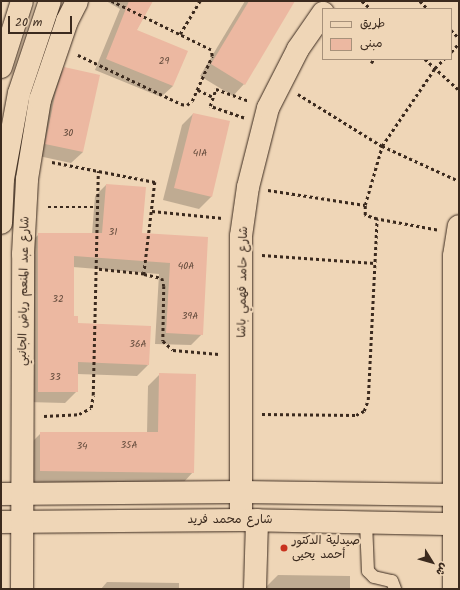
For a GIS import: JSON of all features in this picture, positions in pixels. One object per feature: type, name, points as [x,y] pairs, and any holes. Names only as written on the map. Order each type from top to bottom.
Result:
[{"type":"street","points":[[1,67],[22,1]]},
{"type":"street","points":[[1,223],[3,179],[19,93],[50,1]]},
{"type":"street","name":"شارع عبد المنعم رياض الجانبي","points":[[22,589],[25,206],[30,158],[40,100],[77,1]]},
{"type":"street","name":"شارع حامد فهمي باشا","points":[[255,589],[249,520],[241,492],[241,254],[244,220],[248,187],[266,117],[298,48],[322,15]]},
{"type":"street","points":[[454,589],[456,495],[454,256],[458,230]]},
{"type":"street","points":[[1,494],[241,492],[456,495]]},
{"type":"street","name":"شارع محمد فريد","points":[[1,522],[249,520],[456,524]]},
{"type":"lane","points":[[366,522],[368,571],[374,577],[392,581],[395,589]]},
{"type":"path","points":[[59,46],[181,104],[187,105],[192,101],[212,56],[211,50],[111,1]]},
{"type":"path","points":[[180,34],[200,1]]},
{"type":"path","points":[[426,60],[459,90]]},
{"type":"path","points":[[443,60],[435,68],[382,146],[365,205],[365,215],[377,219],[458,230]]},
{"type":"path","points":[[281,83],[382,146],[459,181]]},
{"type":"path","points":[[216,89],[266,117],[210,106],[216,89]]},
{"type":"path","points":[[198,90],[213,97]]},
{"type":"path","points":[[30,158],[155,182],[144,274]]},
{"type":"path","points":[[23,417],[79,414],[91,408],[93,395],[98,171]]},
{"type":"path","points":[[248,187],[365,205]]},
{"type":"path","points":[[25,206],[97,207]]},
{"type":"path","points":[[152,211],[244,220]]},
{"type":"path","points":[[241,414],[356,415],[364,411],[368,400],[377,219]]},
{"type":"path","points":[[241,254],[375,263]]},
{"type":"path","points":[[96,269],[144,274],[162,278],[164,286],[163,341],[174,350],[241,356]]},
{"type":"building","points":[[129,1],[153,1],[137,30],[188,51],[173,86],[106,59]]},
{"type":"building","points":[[249,1],[295,1],[245,85],[211,64]]},
{"type":"building","points":[[64,67],[100,75],[83,152],[45,144],[56,91]]},
{"type":"building","points":[[193,113],[230,121],[212,197],[174,188]]},
{"type":"building","points":[[106,184],[146,187],[142,233],[208,237],[203,335],[166,333],[170,263],[74,256],[74,316],[78,316],[78,323],[151,326],[149,365],[78,362],[78,392],[38,392],[38,233],[102,233]]},
{"type":"building","points":[[159,373],[196,374],[194,473],[40,471],[40,432],[158,432]]},
{"type":"place","name":"صيدلية الدكتور أحمد يحيى","points":[[284,548]]}]
